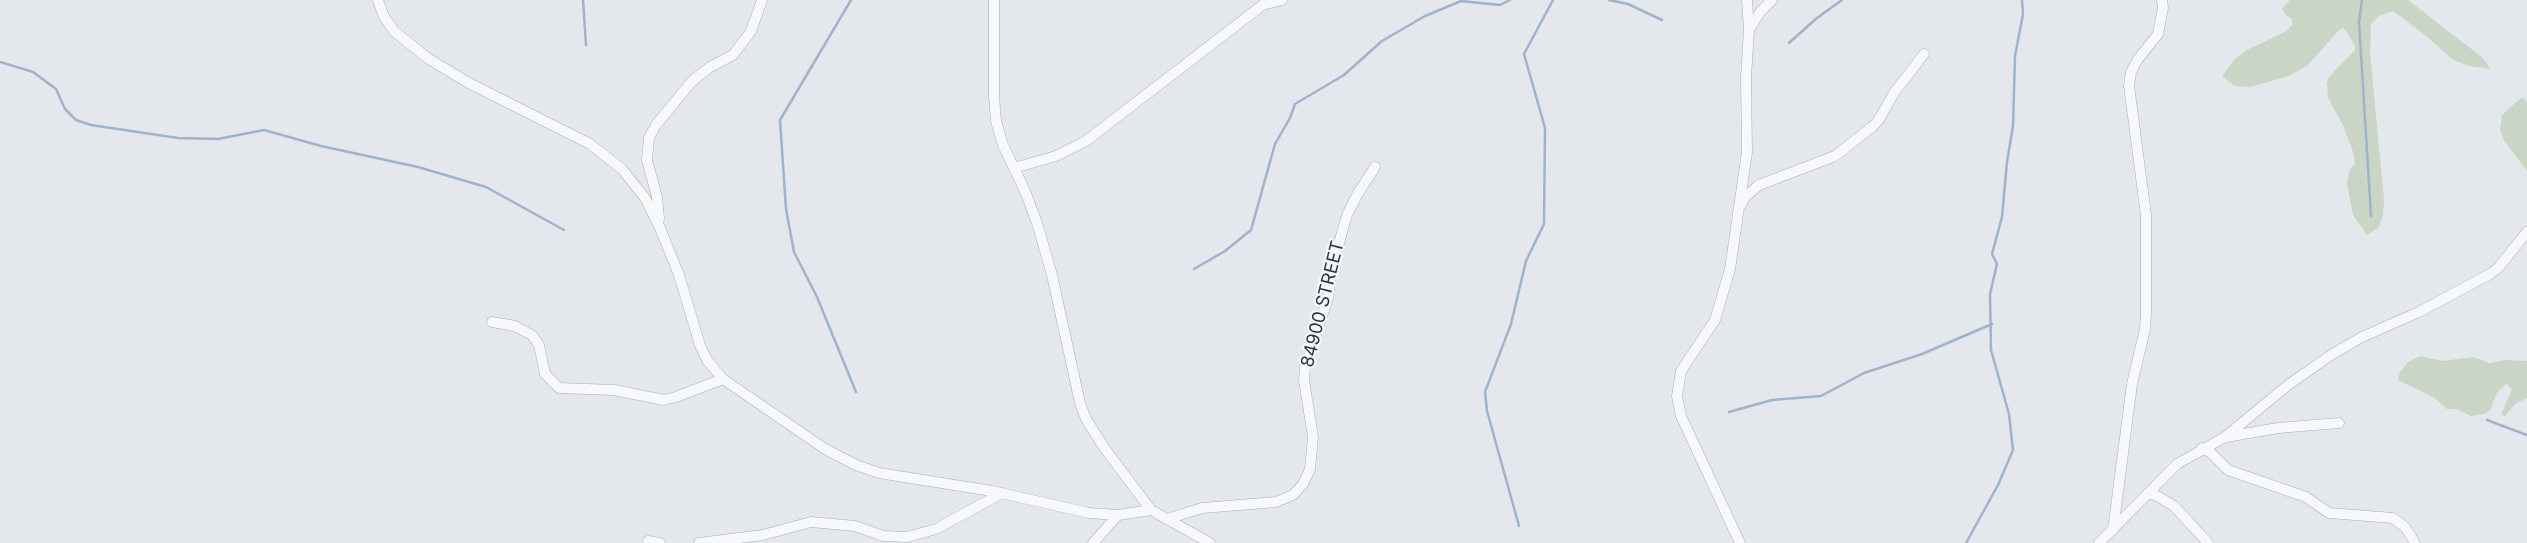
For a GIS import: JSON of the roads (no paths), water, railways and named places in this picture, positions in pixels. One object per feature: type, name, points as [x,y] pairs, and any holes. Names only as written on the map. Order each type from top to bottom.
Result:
[{"type":"street","points":[[378,0],[384,17],[395,32],[429,59],[606,155],[632,180],[645,198],[660,228],[679,275],[700,345],[707,360],[723,379],[824,449],[856,465],[879,473],[1002,493],[1080,511],[1118,515],[1152,510]]},
{"type":"street","points":[[660,228],[657,197],[647,160],[649,138],[656,125],[692,81],[710,67],[733,55],[751,31],[762,0]]},
{"type":"street","points":[[994,0],[994,96],[996,121],[1003,145],[1037,223],[1052,275],[1078,396],[1086,419],[1105,449],[1152,510],[1210,543]]},
{"type":"street","points":[[1014,168],[1064,152],[1086,141],[1268,2],[1282,0]]},
{"type":"street","points":[[1740,543],[1681,416],[1676,396],[1681,371],[1715,320],[1725,291],[1746,152],[1746,78],[1749,30],[1747,0]]},
{"type":"street","points":[[1749,30],[1760,12],[1772,0]]},
{"type":"street","points":[[2113,530],[2132,384],[2145,329],[2146,314],[2146,215],[2128,86],[2131,72],[2138,59],[2158,34],[2163,8],[2162,0]]},
{"type":"street","points":[[1738,210],[1745,197],[1759,185],[1835,156],[1872,127],[1878,121],[1894,93],[1924,54]]},
{"type":"street","name":"84900 STREET","points":[[1167,520],[1202,508],[1276,502],[1292,495],[1303,484],[1310,469],[1313,437],[1304,380],[1305,367],[1328,298],[1336,250],[1347,215],[1356,195],[1375,167]]},
{"type":"street","points":[[2099,543],[2177,464],[2202,448],[2225,437],[2288,385],[2331,355],[2362,337],[2419,312],[2490,274],[2498,268],[2527,232]]},
{"type":"street","points":[[492,322],[515,326],[533,336],[539,345],[545,374],[559,388],[614,390],[664,400],[676,398],[723,379]]},
{"type":"street","points":[[2225,437],[2278,428],[2338,423]]},
{"type":"street","points":[[2202,448],[2211,453],[2228,470],[2306,497],[2329,513],[2393,518],[2406,528],[2415,543]]},
{"type":"street","points":[[699,543],[763,535],[811,522],[855,526],[883,536],[907,537],[936,530],[1002,493]]},
{"type":"street","points":[[2148,493],[2174,506],[2208,543]]},
{"type":"street","points":[[1093,543],[1118,515]]},
{"type":"street","points":[[648,541],[660,543]]},
{"type":"waterway","points":[[583,0],[586,45]]},
{"type":"waterway","points":[[851,0],[780,120],[786,209],[794,252],[817,297],[856,392]]},
{"type":"waterway","points":[[1194,269],[1225,251],[1251,230],[1275,144],[1290,118],[1295,104],[1344,75],[1382,41],[1425,16],[1461,1],[1500,5],[1510,0]]},
{"type":"waterway","points":[[1519,526],[1487,411],[1485,392],[1511,324],[1526,261],[1544,224],[1545,128],[1524,54],[1553,0]]},
{"type":"waterway","points":[[1609,0],[1628,4],[1662,20]]},
{"type":"waterway","points":[[1789,43],[1817,18],[1842,0]]},
{"type":"waterway","points":[[1966,543],[1998,485],[2013,450],[2009,414],[1991,350],[1990,294],[1997,264],[1992,254],[2002,217],[2007,162],[2013,126],[2015,56],[2023,14],[2022,0]]},
{"type":"waterway","points":[[2362,0],[2359,22],[2371,216]]},
{"type":"waterway","points":[[0,62],[33,72],[56,89],[65,109],[76,120],[91,125],[178,138],[218,139],[264,130],[321,146],[418,167],[486,187],[564,230]]},
{"type":"waterway","points":[[1729,412],[1772,400],[1821,396],[1864,373],[1922,354],[1992,324]]},
{"type":"waterway","points":[[2487,420],[2527,435]]}]
